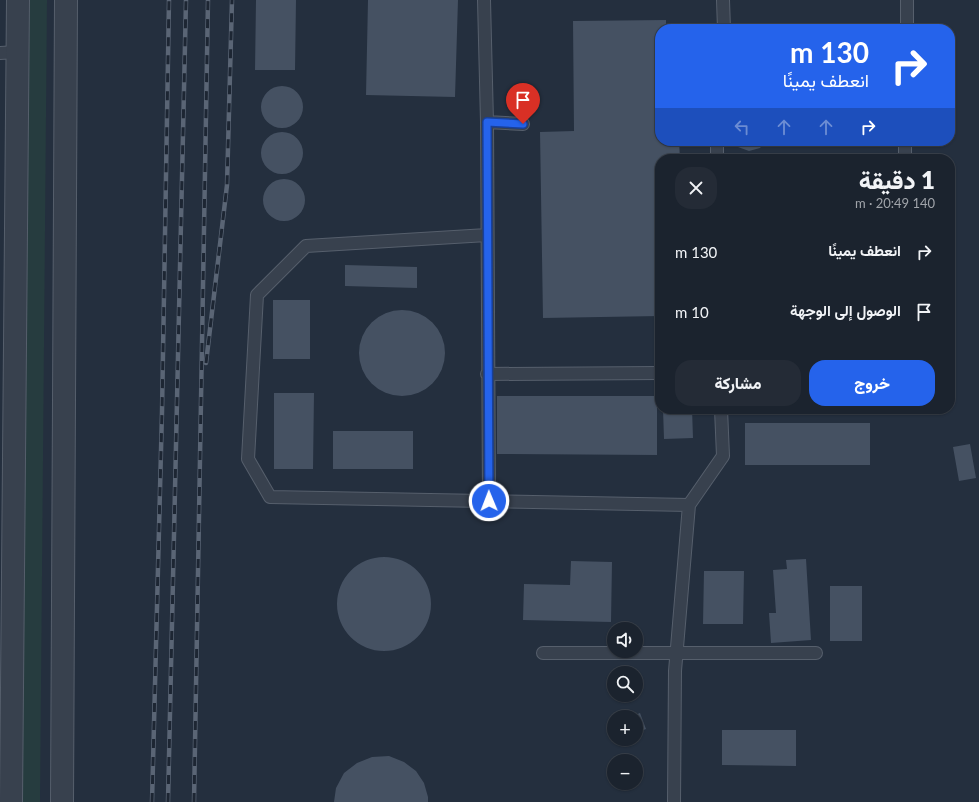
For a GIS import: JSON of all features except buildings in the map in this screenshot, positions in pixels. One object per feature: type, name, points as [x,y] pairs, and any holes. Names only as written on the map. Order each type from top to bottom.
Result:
[{"type":"street","points":[[11,802],[9,53],[18,0]]},
{"type":"street","points":[[62,802],[66,0]]},
{"type":"lane","points":[[484,0],[487,122],[487,374],[489,501]]},
{"type":"lane","points":[[723,0],[724,24]]},
{"type":"lane","points":[[907,0],[907,24]]},
{"type":"lane","points":[[487,122],[523,124]]},
{"type":"lane","points":[[487,235],[306,246],[257,295],[248,459],[270,497],[689,505]]},
{"type":"lane","points":[[487,374],[655,373]]},
{"type":"lane","points":[[674,802],[675,671],[689,505],[723,456],[721,414]]},
{"type":"lane","points":[[543,653],[816,653]]},
{"type":"green space","points":[[26,0],[47,0],[40,802],[21,802]]},
{"type":"railway","points":[[152,802],[162,412],[169,0]]},
{"type":"railway","points":[[168,802],[186,0]]},
{"type":"railway","points":[[194,802],[208,0]]},
{"type":"railway","points":[[206,363],[227,185],[232,0]]},
{"type":"route","points":[[489,501],[487,374],[487,122],[523,124]]}]
